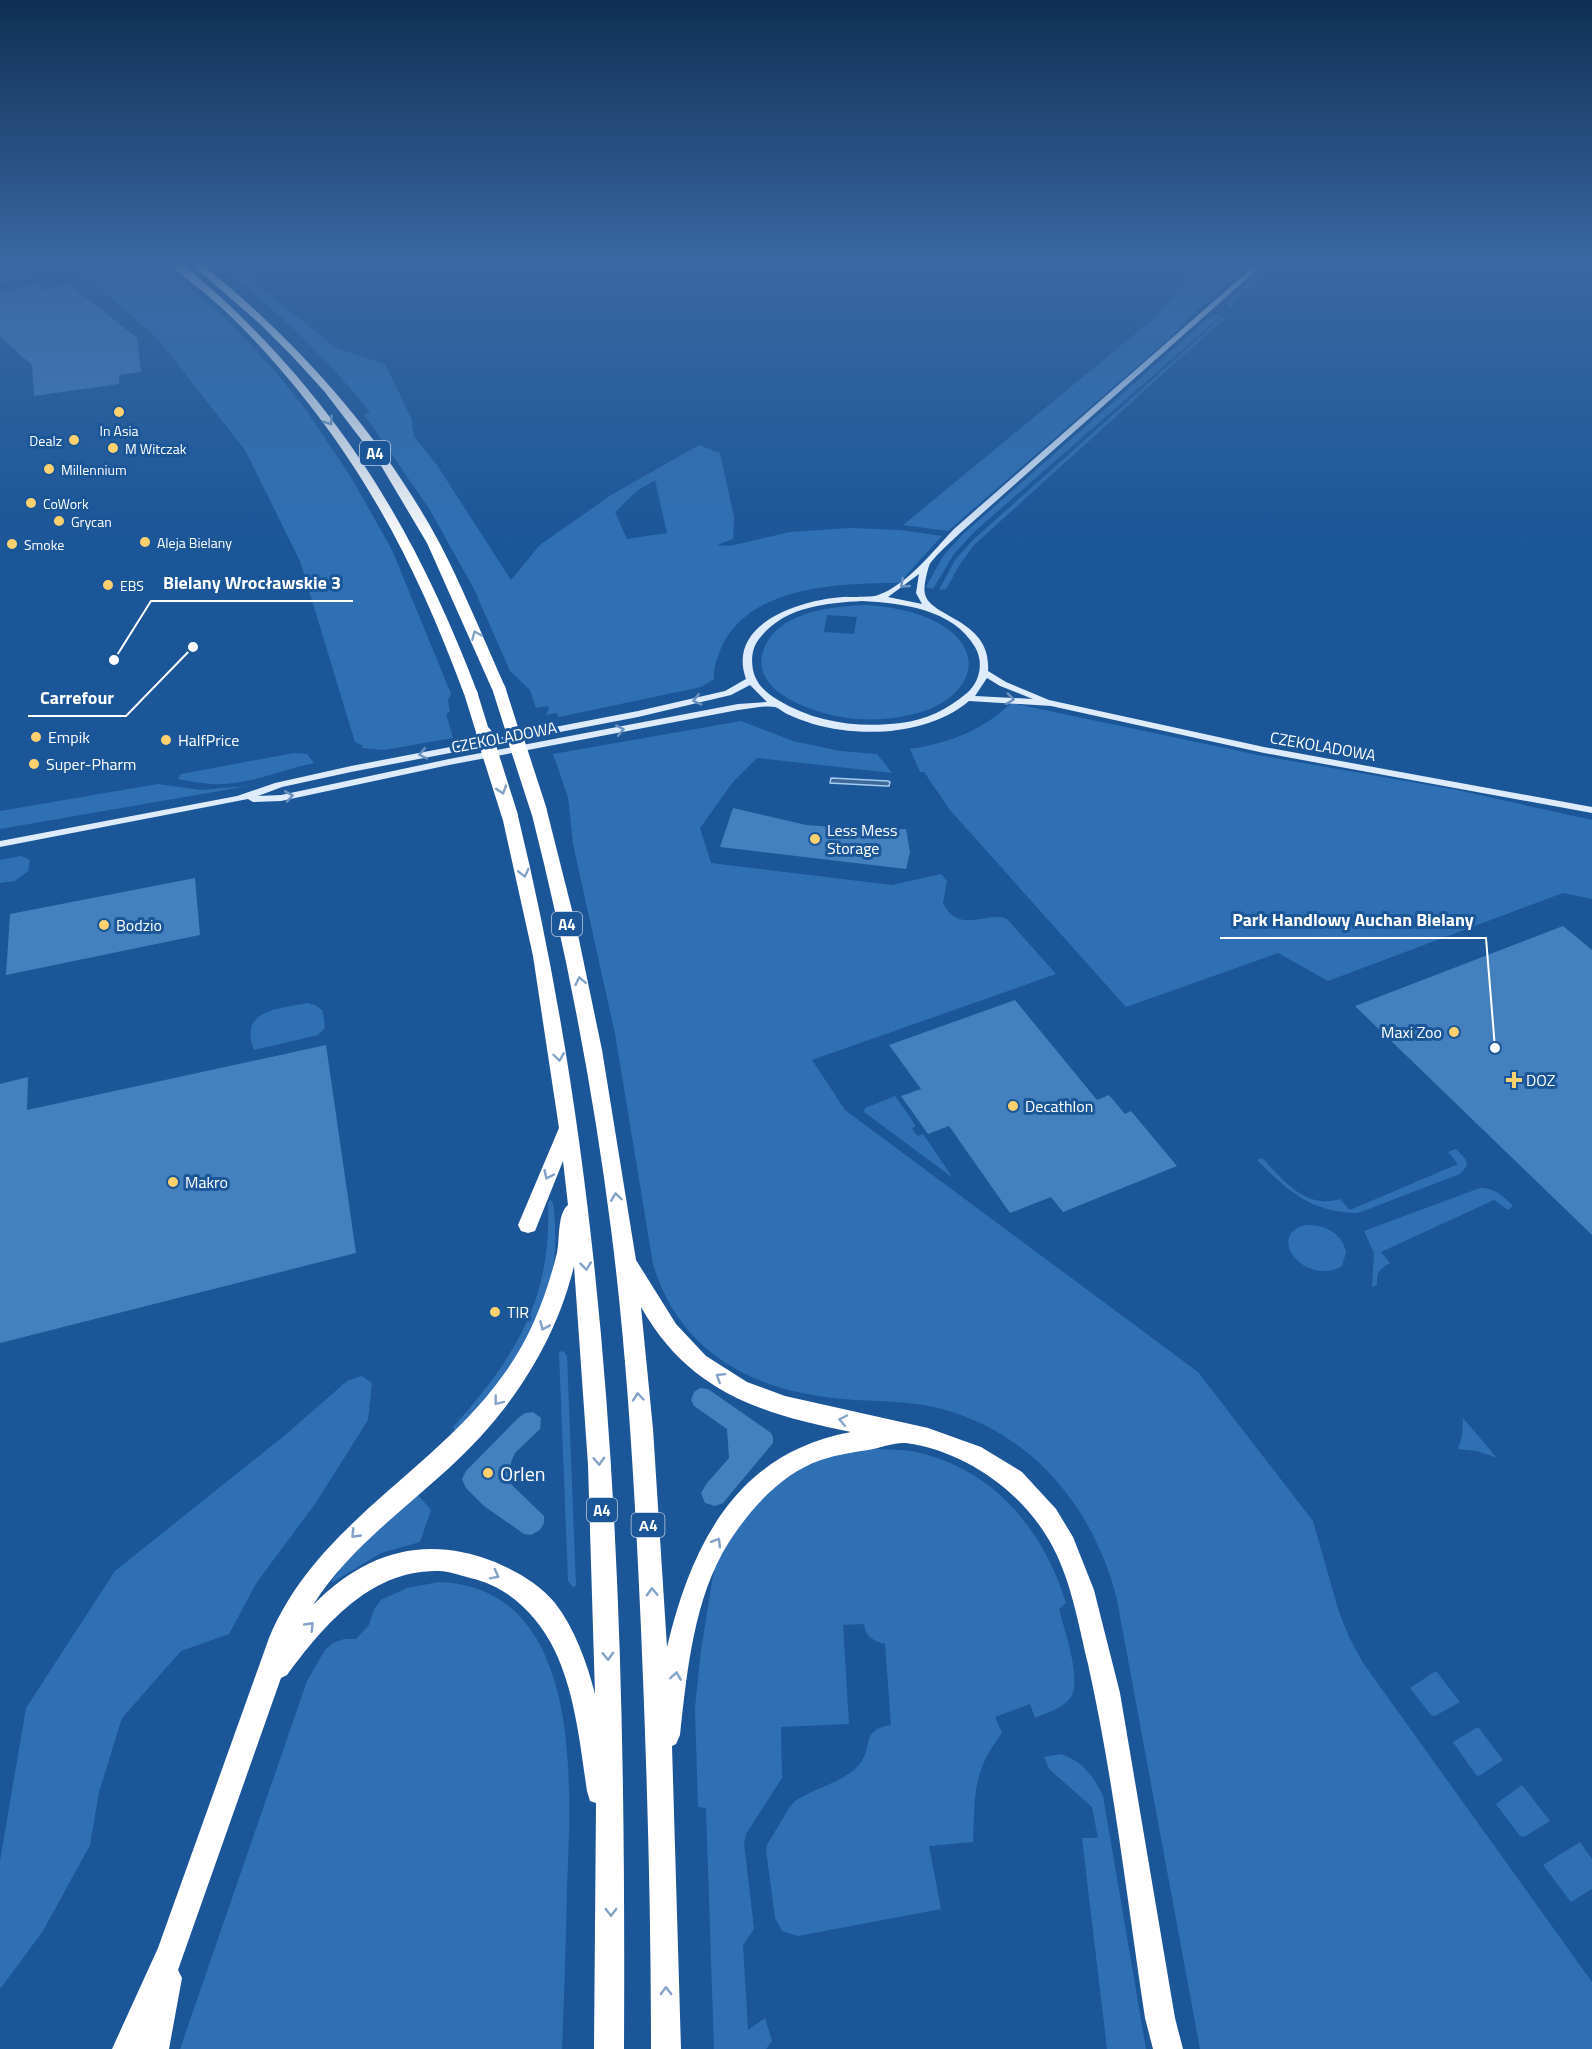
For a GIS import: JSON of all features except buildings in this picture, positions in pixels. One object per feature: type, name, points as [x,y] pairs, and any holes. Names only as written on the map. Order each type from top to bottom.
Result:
[{"type":"highway","name":"A4","points":[[275,356],[319,407],[366,474],[408,547],[442,617],[471,694],[510,816],[543,958],[569,1125],[587,1280],[604,1545],[609,1714],[609,2049]]},
{"type":"highway","name":"A4","points":[[298,356],[387,468],[432,542],[467,613],[498,689],[539,811],[558,880],[592,1038],[624,1255]]},
{"type":"highway","points":[[528,1225],[569,1125]]},
{"type":"highway","points":[[127,2049],[171,1953],[286,1628],[314,1581],[367,1523],[441,1460],[480,1423],[509,1386],[535,1347],[553,1302],[567,1251],[573,1205],[574,1167]]},
{"type":"highway","points":[[624,1255],[657,1316],[675,1340],[699,1364],[726,1381],[772,1404],[949,1443],[999,1469],[1025,1490],[1047,1514],[1071,1555],[1084,1593],[1114,1728],[1160,2018],[1162,2049]]},
{"type":"highway","name":"А4","points":[[624,1255],[638,1399],[651,1579],[662,1797],[666,2049]]},
{"type":"highway","points":[[662,1797],[673,1692],[692,1595],[710,1552],[740,1506],[773,1474],[810,1453],[900,1433]]},
{"type":"highway","points":[[264,1691],[297,1640],[349,1589],[375,1574],[409,1562],[439,1559],[488,1570],[515,1585],[530,1597],[550,1618],[561,1637],[580,1684],[590,1729],[609,1854]]},
{"type":"highway","points":[[154,2049],[171,1953]]},
{"type":"highway","points":[[1160,2018],[1168,2049]]},
{"type":"main road","points":[[880,598],[901,588],[925,567],[957,531],[1156,356]]},
{"type":"main road","points":[[925,567],[920,593],[928,608]]},
{"type":"main road","points":[[846,598],[880,598],[928,608],[956,623],[973,637],[984,657],[984,672],[979,686],[969,698],[951,711],[925,721],[887,728],[851,727],[819,722],[789,712],[758,690],[751,680],[747,664],[751,644],[767,625],[778,617],[807,605],[846,598]]},
{"type":"main road","name":"CZEKOLADOWA","points":[[984,672],[1003,684],[1051,703]]},
{"type":"main road","name":"CZEKOLADOWA","points":[[0,844],[239,799],[279,785],[385,762],[689,702],[728,693],[751,680]]},
{"type":"main road","name":"CZEKOLADOWA","points":[[969,698],[999,698],[1051,703],[1264,750],[1592,810]]},
{"type":"main road","name":"CZEKOLADOWA","points":[[239,799],[281,798],[449,762],[738,707],[775,704]]},
{"type":"shaded area","points":[[171,356],[261,356],[306,410],[351,477],[392,550],[451,694],[448,700],[450,712],[446,714],[453,738],[384,750],[362,748],[363,746],[355,742],[300,561],[245,450]]},
{"type":"shaded area","points":[[320,356],[359,356],[385,364],[411,418],[414,436],[437,465],[511,580],[540,545],[611,495],[699,445],[720,453],[734,517],[733,539],[717,545],[729,546],[790,532],[851,528],[900,530],[942,536],[899,583],[825,587],[774,600],[752,611],[734,627],[721,648],[714,679],[701,687],[559,717],[556,713],[546,715],[548,706],[536,708],[530,690],[510,671],[474,589],[430,510],[364,414],[370,412]],"holes":[[[655,480],[667,533],[627,539],[615,512],[638,490]]]},
{"type":"shaded area","points":[[1109,356],[1149,356],[948,531],[903,525]]},
{"type":"shaded area","points":[[1166,356],[1176,356],[974,532],[954,554],[933,589],[926,587],[943,556],[962,535]]},
{"type":"shaded area","points":[[1179,356],[1183,356],[974,545],[946,589],[939,590],[955,560],[973,540]]},
{"type":"shaded area","points":[[868,605],[916,614],[948,629],[965,648],[968,670],[958,690],[936,706],[902,717],[857,719],[826,714],[809,708],[777,691],[766,679],[762,665],[764,649],[771,636],[781,626],[808,613],[824,609]],"holes":[[[827,615],[857,617],[854,634],[824,632]]]},
{"type":"shaded area","points":[[1011,703],[1263,756],[1457,790],[1592,820],[1592,899],[1563,893],[1328,981],[1278,953],[1126,1007],[950,810],[924,772],[920,772],[910,749],[964,734],[988,721]]},
{"type":"shaded area","points":[[741,721],[793,741],[840,751],[877,754],[892,773],[757,758],[733,782],[700,828],[711,863],[892,885],[941,874],[947,881],[943,903],[950,913],[965,920],[991,917],[1007,919],[1056,974],[812,1060],[845,1110],[1198,1372],[1313,1521],[1339,1612],[1363,1663],[1592,1982],[1592,2049],[1200,2049],[1117,1600],[1107,1567],[1076,1507],[1056,1480],[1032,1457],[1005,1437],[975,1421],[930,1406],[810,1395],[780,1387],[751,1376],[725,1362],[702,1344],[682,1322],[665,1295],[653,1264],[615,1034],[573,844],[568,797],[553,754]]},
{"type":"shaded area","points":[[294,753],[307,754],[314,763],[237,783],[211,784],[178,779],[181,774]]},
{"type":"shaded area","points":[[831,778],[890,782],[889,786],[830,783]]},
{"type":"shaded area","points":[[158,784],[200,790],[248,786],[0,829],[0,811]]},
{"type":"shaded area","points":[[21,856],[30,860],[28,871],[15,881],[0,883],[0,860]]},
{"type":"shaded area","points":[[307,1003],[323,1011],[325,1028],[318,1035],[254,1050],[251,1036],[252,1026],[257,1019],[264,1013]]},
{"type":"shaded area","points":[[895,1096],[916,1126],[912,1128],[917,1136],[923,1134],[953,1178],[864,1112],[865,1108]]},
{"type":"shaded area","points":[[1456,1149],[1466,1160],[1467,1166],[1460,1174],[1358,1213],[1327,1209],[1302,1198],[1279,1181],[1257,1160],[1262,1158],[1287,1184],[1306,1197],[1328,1201],[1340,1199],[1350,1210],[1458,1164],[1448,1152]]},
{"type":"shaded area","points":[[1480,1188],[1494,1191],[1513,1206],[1508,1210],[1494,1200],[1381,1252],[1390,1263],[1379,1272],[1377,1285],[1372,1287],[1374,1253],[1364,1231]]},
{"type":"shaded area","points":[[551,1200],[555,1220],[555,1249],[553,1268],[542,1306],[525,1343],[504,1376],[484,1402],[455,1432],[453,1427],[495,1376],[526,1325],[544,1269],[548,1237],[548,1202]]},
{"type":"shaded area","points":[[1305,1225],[1325,1228],[1336,1234],[1346,1252],[1342,1266],[1329,1271],[1316,1270],[1295,1258],[1289,1249],[1289,1239],[1293,1231]]},
{"type":"shaded area","points":[[564,1351],[567,1356],[576,1586],[573,1587],[568,1581],[559,1352]]},
{"type":"shaded area","points":[[362,1376],[372,1383],[368,1420],[315,1504],[257,1582],[229,1634],[181,1651],[122,1718],[99,1792],[90,1845],[43,1931],[0,1989],[0,1861],[26,1708],[115,1571],[284,1436],[347,1381]]},
{"type":"shaded area","points":[[1463,1418],[1497,1458],[1477,1451],[1458,1449],[1462,1436]]},
{"type":"shaded area","points":[[856,1450],[905,1450],[947,1462],[972,1474],[1013,1508],[1045,1552],[1066,1603],[1059,1609],[1071,1654],[1074,1689],[1071,1697],[1064,1704],[1035,1718],[1030,1704],[995,1717],[1002,1733],[992,1747],[980,1772],[975,1797],[973,1842],[929,1846],[941,1909],[798,1936],[782,1931],[775,1918],[767,1845],[795,1801],[851,1772],[863,1759],[871,1735],[881,1727],[891,1725],[885,1644],[870,1637],[864,1624],[843,1625],[849,1724],[781,1727],[782,1778],[746,1834],[744,1843],[754,1929],[743,1945],[748,2030],[765,2018],[772,2041],[766,2049],[714,2049],[706,1808],[698,1807],[695,1708],[701,1650],[716,1557],[732,1530],[785,1475],[831,1455]]},
{"type":"shaded area","points":[[418,1495],[431,1510],[420,1542],[381,1553],[333,1582],[331,1581],[359,1547]]},
{"type":"shaded area","points":[[439,1582],[487,1592],[521,1618],[545,1654],[559,1699],[567,1748],[569,1799],[562,2049],[180,2049],[307,1681],[325,1650],[333,1643],[344,1639],[356,1639],[369,1625],[374,1609],[381,1600],[407,1588]]},
{"type":"shaded area","points":[[1436,1671],[1460,1702],[1435,1716],[1431,1715],[1410,1688]]},
{"type":"shaded area","points":[[1478,1727],[1503,1760],[1479,1776],[1453,1742]]},
{"type":"shaded area","points":[[1061,1754],[1086,1770],[1103,1796],[1146,2049],[1107,2049],[1082,1838],[1098,1838],[1092,1807],[1049,1769],[1044,1757]]},
{"type":"shaded area","points":[[1522,1785],[1550,1821],[1524,1837],[1520,1836],[1496,1804]]},
{"type":"shaded area","points":[[1580,1842],[1592,1859],[1592,1889],[1571,1902],[1543,1865]]},
{"type":"place","name":"In Asia","points":[[119,412]]},
{"type":"place","name":"Dealz","points":[[74,440]]},
{"type":"place","name":"M Witczak","points":[[113,448]]},
{"type":"place","name":"Millennium","points":[[49,469]]},
{"type":"place","name":"CoWork","points":[[31,503]]},
{"type":"place","name":"Grycan","points":[[59,521]]},
{"type":"place","name":"Aleja Bielany","points":[[145,542]]},
{"type":"place","name":"Smoke","points":[[12,544]]},
{"type":"place","name":"EBS","points":[[108,585]]},
{"type":"place","name":"Carrefour","points":[[193,647]]},
{"type":"place","name":"Bielany Wrocławskie 3","points":[[114,660]]},
{"type":"place","name":"Empik","points":[[36,737]]},
{"type":"place","name":"HalfPrice","points":[[166,740]]},
{"type":"place","name":"Super-Pharm","points":[[34,764]]},
{"type":"place","name":"Less Mess Storage","points":[[815,839]]},
{"type":"place","name":"Bodzio","points":[[104,925]]},
{"type":"place","name":"Maxi Zoo","points":[[1454,1032]]},
{"type":"place","name":"Park Handlowy Auchan Bielany","points":[[1495,1048]]},
{"type":"place","name":"DOZ","points":[[1514,1080]]},
{"type":"place","name":"Decathlon","points":[[1013,1106]]},
{"type":"place","name":"Makro","points":[[173,1182]]},
{"type":"place","name":"TIR","points":[[495,1312]]},
{"type":"place","name":"Orlen","points":[[488,1473]]}]
